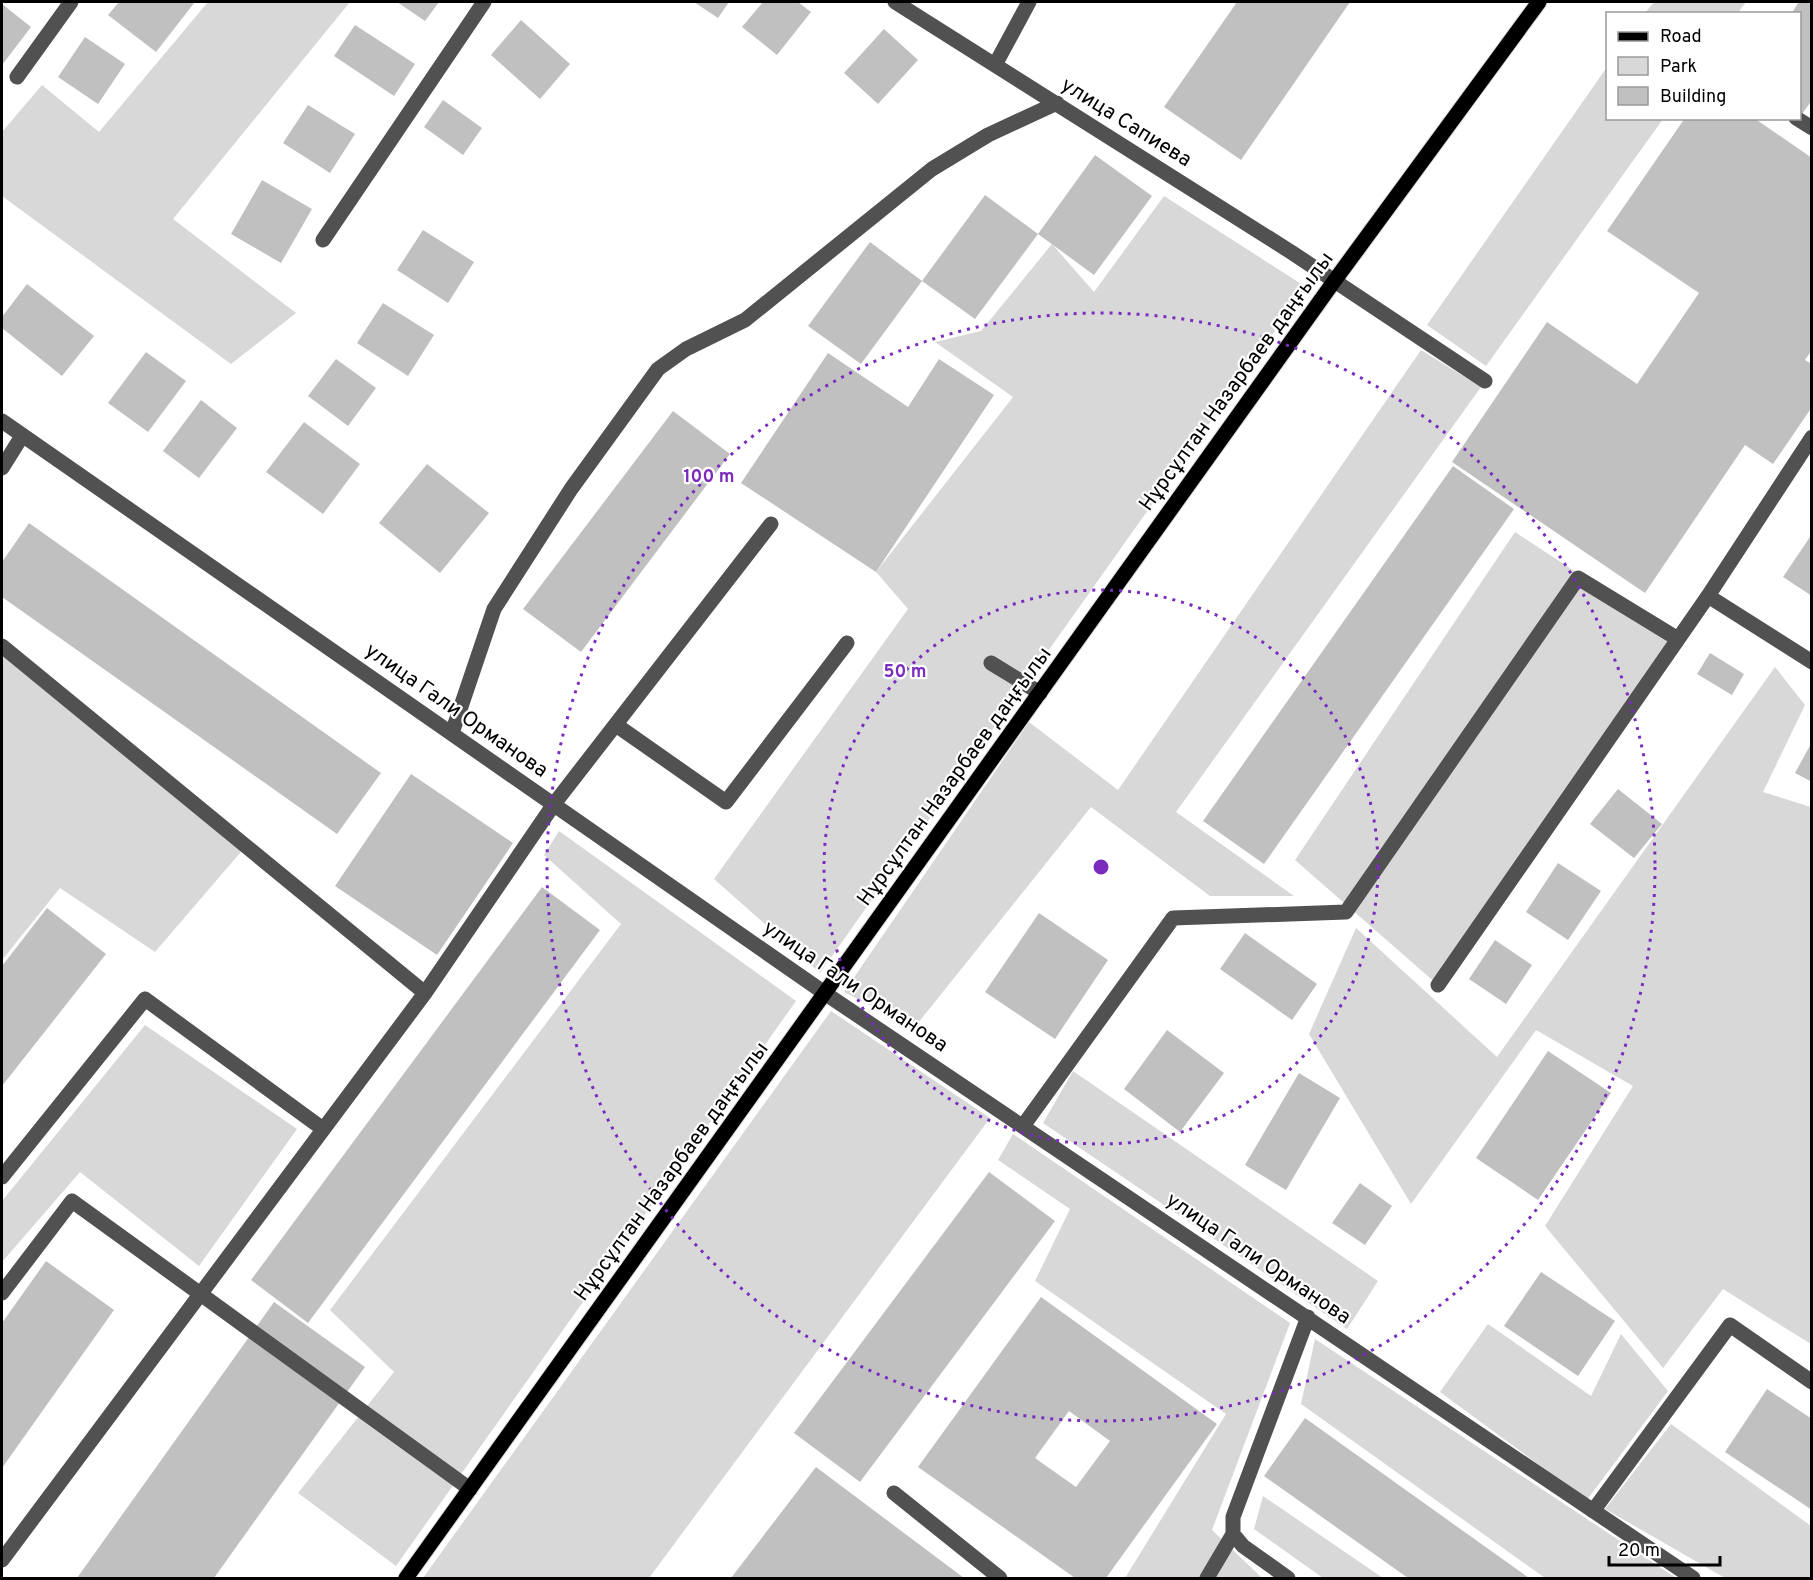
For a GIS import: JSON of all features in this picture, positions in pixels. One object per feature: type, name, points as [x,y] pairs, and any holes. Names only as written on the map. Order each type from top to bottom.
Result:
[{"type":"main road","name":"Нұрсұлтан Назарбаев даңғылы","points":[[406,1578],[1335,280],[1539,2]]},
{"type":"street","points":[[18,77],[71,2]]},
{"type":"street","points":[[323,240],[484,2]]},
{"type":"street","name":"улица Сапиева","points":[[895,2],[1335,280],[1485,381]]},
{"type":"street","points":[[995,65],[1029,2]]},
{"type":"street","points":[[452,733],[494,609],[571,489],[658,369],[686,349],[745,320],[932,170],[988,135],[1057,104]]},
{"type":"street","points":[[1799,120],[1812,128]]},
{"type":"street","name":"улица Гали Орманова","points":[[2,421],[825,994],[1693,1578]]},
{"type":"street","points":[[2,468],[22,436]]},
{"type":"street","points":[[1438,985],[1708,596],[1812,437]]},
{"type":"street","points":[[2,1560],[425,993],[554,804],[771,524]]},
{"type":"street","points":[[1023,1126],[1173,918],[1346,912],[1578,578],[1678,639]]},
{"type":"street","points":[[1708,596],[1812,662]]},
{"type":"street","points":[[616,725],[726,802],[847,643]]},
{"type":"street","points":[[2,646],[425,993]]},
{"type":"street","points":[[991,663],[1040,693]]},
{"type":"street","points":[[2,1177],[145,999],[323,1130]]},
{"type":"street","points":[[2,1293],[72,1200],[470,1489]]},
{"type":"street","points":[[1207,1578],[1233,1534],[1233,1517],[1308,1317]]},
{"type":"street","points":[[1593,1511],[1730,1324],[1812,1382]]},
{"type":"street","points":[[894,1493],[1000,1578]]},
{"type":"street","points":[[1233,1534],[1244,1546],[1288,1578]]},
{"type":"green space","points":[[208,2],[350,2],[173,219],[296,313],[231,364],[2,196],[2,132],[42,85],[99,132]]},
{"type":"green space","points":[[1654,2],[1746,2],[1739,12],[1646,12]]},
{"type":"green space","points":[[1606,68],[1606,120],[1662,120],[1486,366],[1427,325]]},
{"type":"green space","points":[[1164,196],[1306,287],[820,973],[714,879],[908,609],[876,572],[1013,397],[935,342],[981,331],[1052,244],[1094,292]]},
{"type":"green space","points":[[1421,350],[1481,387],[1176,812],[1294,896],[1210,896],[1091,807],[914,1028],[844,992],[1029,722],[1118,790]]},
{"type":"green space","points":[[1515,532],[1678,639],[1438,985],[1295,860]]},
{"type":"green space","points":[[2,654],[246,846],[155,952],[60,888],[2,960]]},
{"type":"green space","points":[[1775,667],[1805,705],[1763,792],[1811,807],[1811,1344],[1723,1289],[1663,1368],[1545,1226],[1633,1086],[1536,1030],[1411,1204],[1309,1034],[1356,928],[1497,1057]]},
{"type":"green space","points":[[559,831],[796,1001],[396,1566],[298,1493],[394,1372],[330,1310],[621,924],[544,855]]},
{"type":"green space","points":[[831,1011],[990,1118],[649,1578],[423,1578]]},
{"type":"green space","points":[[145,1025],[297,1129],[199,1266],[80,1172],[2,1262],[2,1201]]},
{"type":"green space","points":[[1073,1071],[1378,1281],[1347,1329],[1043,1123]]},
{"type":"green space","points":[[1013,1134],[1290,1323],[1212,1530],[1262,1578],[1125,1578],[1226,1414],[1035,1281],[1070,1209],[998,1160]]},
{"type":"green space","points":[[1488,1324],[1591,1396],[1621,1334],[1668,1391],[1587,1500],[1440,1392]]},
{"type":"green space","points":[[1315,1339],[1676,1578],[1545,1578],[1301,1404]]},
{"type":"green space","points":[[1671,1424],[1811,1526],[1811,1578],[1725,1578],[1605,1509]]},
{"type":"green space","points":[[1263,1496],[1383,1578],[1323,1578],[1254,1529]]},
{"type":"building","points":[[119,2],[195,2],[156,52],[108,15]]},
{"type":"building","points":[[397,2],[439,2],[425,21]]},
{"type":"building","points":[[694,2],[729,2],[718,18]]},
{"type":"building","points":[[763,2],[798,2],[811,12],[777,55],[742,27]]},
{"type":"building","points":[[1237,2],[1350,2],[1241,160],[1164,107]]},
{"type":"building","points":[[1799,2],[1812,2],[1812,100],[1801,116],[1801,12],[1792,12]]},
{"type":"building","points":[[2,4],[31,27],[2,65]]},
{"type":"building","points":[[521,20],[570,64],[540,99],[491,55]]},
{"type":"building","points":[[355,25],[415,64],[394,96],[334,56]]},
{"type":"building","points":[[884,29],[918,60],[878,104],[844,73]]},
{"type":"building","points":[[85,37],[125,64],[98,104],[58,77]]},
{"type":"building","points":[[443,100],[482,128],[463,155],[424,127]]},
{"type":"building","points":[[308,105],[355,134],[330,173],[283,143]]},
{"type":"building","points":[[1684,120],[1757,120],[1812,158],[1812,350],[1805,360],[1812,364],[1812,407],[1773,464],[1745,445],[1645,593],[1452,462],[1547,322],[1637,384],[1699,293],[1607,231]]},
{"type":"building","points":[[1095,155],[1152,196],[1094,275],[1038,234]]},
{"type":"building","points":[[262,180],[312,209],[281,263],[231,234]]},
{"type":"building","points":[[985,195],[1038,234],[975,319],[922,281]]},
{"type":"building","points":[[423,230],[474,262],[448,303],[397,270]]},
{"type":"building","points":[[870,242],[922,281],[861,364],[808,326]]},
{"type":"building","points":[[27,284],[94,336],[62,376],[2,328],[2,317]]},
{"type":"building","points":[[383,303],[434,335],[408,376],[357,343]]},
{"type":"building","points":[[146,352],[186,381],[148,432],[108,403]]},
{"type":"building","points":[[828,353],[908,407],[939,359],[994,395],[876,572],[741,483]]},
{"type":"building","points":[[336,359],[376,388],[348,426],[308,396]]},
{"type":"building","points":[[201,400],[237,428],[199,478],[163,451]]},
{"type":"building","points":[[673,411],[730,454],[581,652],[523,609]]},
{"type":"building","points":[[304,422],[360,464],[323,514],[266,472]]},
{"type":"building","points":[[427,464],[489,513],[440,573],[379,523]]},
{"type":"building","points":[[1453,466],[1514,509],[1264,864],[1203,821]]},
{"type":"building","points":[[29,523],[381,773],[337,834],[2,597],[2,562]]},
{"type":"building","points":[[1812,534],[1812,596],[1783,577]]},
{"type":"building","points":[[1710,653],[1744,674],[1732,695],[1697,674]]},
{"type":"building","points":[[1812,742],[1812,782],[1795,773]]},
{"type":"building","points":[[411,774],[513,843],[437,955],[335,886]]},
{"type":"building","points":[[1618,789],[1662,824],[1634,858],[1590,824]]},
{"type":"building","points":[[1558,863],[1601,891],[1568,940],[1526,912]]},
{"type":"building","points":[[542,887],[600,930],[308,1323],[251,1280]]},
{"type":"building","points":[[47,908],[106,954],[2,1086],[2,966]]},
{"type":"building","points":[[1039,913],[1108,960],[1055,1039],[985,992]]},
{"type":"building","points":[[1245,933],[1317,984],[1292,1020],[1220,969]]},
{"type":"building","points":[[1495,940],[1532,965],[1506,1004],[1469,979]]},
{"type":"building","points":[[1167,1030],[1224,1073],[1180,1132],[1124,1089]]},
{"type":"building","points":[[1548,1051],[1611,1093],[1538,1200],[1476,1158]]},
{"type":"building","points":[[1299,1073],[1340,1098],[1286,1190],[1245,1165]]},
{"type":"building","points":[[989,1172],[1055,1221],[860,1482],[794,1433]]},
{"type":"building","points":[[1360,1183],[1392,1206],[1365,1245],[1332,1223]]},
{"type":"building","points":[[46,1261],[114,1310],[2,1468],[2,1323]]},
{"type":"building","points":[[1541,1272],[1615,1321],[1578,1376],[1504,1326]]},
{"type":"building","points":[[1041,1297],[1217,1424],[1106,1578],[1075,1578],[918,1467]],"holes":[[[1069,1411],[1110,1441],[1076,1487],[1035,1458]]]},
{"type":"building","points":[[274,1302],[365,1367],[214,1578],[77,1578]]},
{"type":"building","points":[[1767,1389],[1812,1419],[1812,1510],[1725,1452]]},
{"type":"building","points":[[1305,1418],[1529,1578],[1408,1578],[1264,1476]]},
{"type":"building","points":[[816,1467],[964,1578],[731,1578]]}]
